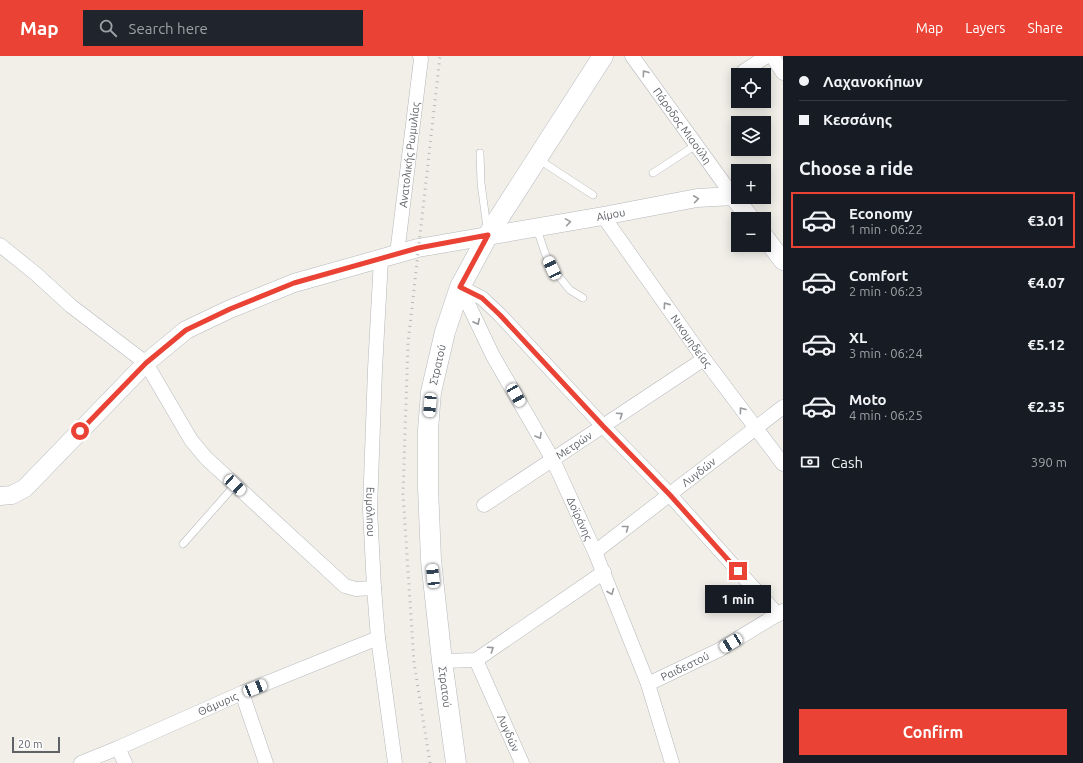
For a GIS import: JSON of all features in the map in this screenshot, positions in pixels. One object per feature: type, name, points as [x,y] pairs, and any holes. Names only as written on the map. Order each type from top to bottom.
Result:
[{"type":"main road","name":"Στρατού","points":[[456,763],[442,661],[431,560],[428,487],[428,430],[431,392],[445,332],[460,287],[488,235],[603,56]]},
{"type":"street","name":"Ανατολικής Ρωμυλίας","points":[[389,256],[420,67],[420,56]]},
{"type":"street","name":"Πάροδος Μιαούλη","points":[[632,56],[731,193]]},
{"type":"street","points":[[749,68],[767,56]]},
{"type":"street","points":[[772,56],[783,73]]},
{"type":"street","name":"Αίμου","points":[[0,496],[12,495],[25,488],[146,363],[186,330],[230,309],[294,283],[418,248],[697,198],[731,196]]},
{"type":"street","points":[[739,204],[746,212]]},
{"type":"street","name":"Νικομηδείας","points":[[603,216],[704,359],[783,464]]},
{"type":"street","points":[[0,245],[36,274],[71,306],[146,363],[191,440],[206,458],[345,586],[356,589],[374,588]]},
{"type":"street","points":[[771,245],[783,261]]},
{"type":"street","name":"Ευμόλπου","points":[[389,256],[375,369],[370,509],[378,638],[395,763]]},
{"type":"street","points":[[460,287],[482,298],[500,315],[780,613]]},
{"type":"street","name":"Δοϊράνης","points":[[460,287],[493,356],[553,460],[604,572],[648,684],[672,763]]},
{"type":"street","name":"Μετρών","points":[[484,505],[704,359]]},
{"type":"street","name":"Λυγδών","points":[[595,552],[783,407]]},
{"type":"street","points":[[442,661],[476,660],[604,572]]},
{"type":"street","name":"Ραιδεστού","points":[[648,684],[719,650],[780,613]]},
{"type":"street","name":"Θάμυρις","points":[[81,763],[242,693],[378,638]]},
{"type":"street","name":"Λυγδών","points":[[476,660],[522,763]]},
{"type":"street","points":[[242,693],[266,763]]},
{"type":"street","points":[[118,748],[125,763]]},
{"type":"lane","points":[[653,173],[696,145]]},
{"type":"lane","points":[[480,153],[481,183],[488,235]]},
{"type":"lane","points":[[538,159],[593,195]]},
{"type":"lane","points":[[536,227],[552,268],[570,290],[583,298]]},
{"type":"lane","points":[[183,544],[235,485]]},
{"type":"railway","points":[[430,763],[414,663],[403,494],[408,343],[440,56]]},
{"type":"route","points":[[80,431],[146,363],[186,330],[230,309],[294,283],[418,248],[488,235],[460,287],[482,298],[500,315],[603,426],[670,495],[738,571]]}]
